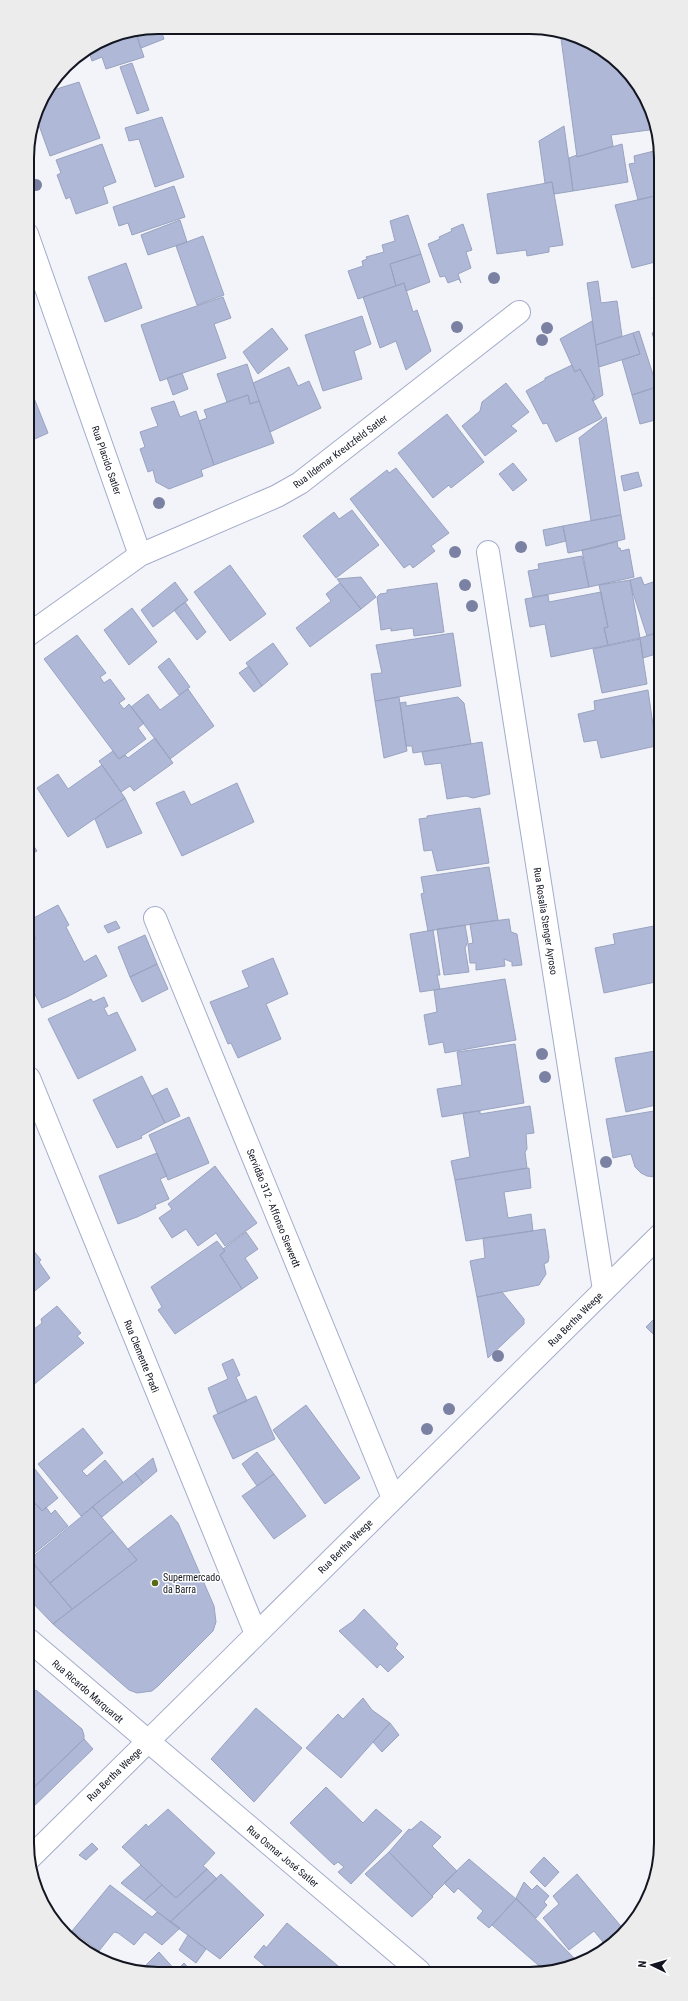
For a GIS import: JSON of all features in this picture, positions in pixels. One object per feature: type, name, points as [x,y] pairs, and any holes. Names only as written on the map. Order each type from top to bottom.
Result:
[{"type":"street","name":"Rua Placido Satler","points":[[34,254],[140,555]]},
{"type":"street","name":"Rua Ildemar Kreutzfeld Satler","points":[[140,555],[277,496],[300,483],[519,312]]},
{"type":"street","name":"Rua Rosalia Stenger Ayroso","points":[[488,552],[604,1290]]},
{"type":"street","points":[[34,631],[140,555]]},
{"type":"street","name":"Servidão 312 - Affonso Siewerdt","points":[[156,918],[393,1498]]},
{"type":"street","name":"Rua Clemente Pradi","points":[[34,1093],[256,1634]]},
{"type":"street","name":"Rua Bertha Weege","points":[[35,1853],[654,1241]]},
{"type":"street","name":"Rua Ricardo Marquardt","points":[[34,1644],[147,1742]]},
{"type":"street","name":"Rua Osmar José Satler","points":[[147,1742],[413,1967]]},
{"type":"building","points":[[162,34],[164,39],[141,48],[137,36]]},
{"type":"building","points":[[137,36],[144,57],[106,69],[102,57],[92,61],[90,55],[111,43]]},
{"type":"building","points":[[561,38],[577,43],[592,51],[618,70],[641,103],[651,130],[611,135],[613,146],[577,157]]},
{"type":"building","points":[[132,63],[149,110],[137,114],[120,67]]},
{"type":"building","points":[[79,82],[100,138],[50,156],[39,124],[43,111],[56,89]]},
{"type":"building","points":[[162,117],[184,177],[155,187],[139,139],[129,141],[125,128]]},
{"type":"building","points":[[564,126],[573,191],[554,194],[552,182],[545,183],[539,141]]},
{"type":"building","points":[[102,144],[116,182],[103,187],[108,203],[76,214],[70,197],[66,199],[57,175],[61,173],[56,160]]},
{"type":"building","points":[[622,144],[628,182],[573,191],[569,158]]},
{"type":"building","points":[[654,151],[654,196],[638,200],[629,164],[635,163],[634,156]]},
{"type":"building","points":[[552,182],[563,245],[549,247],[549,252],[527,256],[526,250],[497,254],[487,194]]},
{"type":"building","points":[[174,186],[185,217],[132,235],[128,223],[119,226],[113,207]]},
{"type":"building","points":[[654,196],[654,262],[632,268],[615,205]]},
{"type":"building","points":[[408,215],[421,254],[390,264],[396,286],[358,299],[348,271],[363,266],[362,261],[367,259],[366,257],[384,252],[382,245],[395,241],[390,221]]},
{"type":"building","points":[[180,220],[187,242],[148,255],[141,235]]},
{"type":"building","points":[[463,224],[472,250],[466,252],[471,268],[458,274],[461,283],[459,279],[448,283],[445,276],[440,277],[428,244],[440,239],[439,237],[452,231],[451,229]]},
{"type":"building","points":[[203,236],[224,295],[197,305],[176,246]]},
{"type":"building","points":[[421,254],[430,282],[406,291],[404,283],[396,286],[390,264]]},
{"type":"building","points":[[126,263],[142,308],[105,322],[88,277]]},
{"type":"building","points":[[598,281],[601,303],[617,301],[622,336],[596,345],[587,283]]},
{"type":"building","points":[[404,283],[413,312],[417,310],[431,351],[406,370],[396,341],[380,348],[363,297]]},
{"type":"building","points":[[223,297],[231,318],[214,324],[226,358],[160,381],[141,325]]},
{"type":"building","points":[[362,316],[371,344],[354,351],[362,379],[323,391],[305,335]]},
{"type":"building","points":[[592,321],[603,395],[593,401],[592,399],[595,397],[580,369],[575,372],[560,339]]},
{"type":"building","points":[[272,328],[288,349],[258,374],[243,352]]},
{"type":"building","points":[[639,331],[654,378],[654,388],[632,395],[622,360],[640,354],[633,333]]},
{"type":"building","points":[[633,333],[640,354],[599,367],[596,345]]},
{"type":"building","points":[[247,364],[259,401],[250,404],[248,395],[227,402],[217,374]]},
{"type":"building","points":[[572,365],[575,372],[580,369],[595,397],[592,399],[602,418],[556,442],[547,423],[543,424],[526,391],[545,380],[545,378]]},
{"type":"building","points":[[289,367],[298,386],[309,381],[321,408],[270,432],[253,383]]},
{"type":"building","points":[[182,373],[188,389],[173,395],[167,378]]},
{"type":"building","points":[[506,383],[529,412],[511,426],[517,431],[485,456],[462,426],[480,411],[482,402]]},
{"type":"building","points":[[654,388],[654,420],[640,424],[632,395]]},
{"type":"building","points":[[248,395],[250,404],[259,401],[274,443],[214,465],[199,421],[207,418],[204,410]]},
{"type":"building","points":[[34,398],[48,433],[34,439]]},
{"type":"building","points":[[174,401],[180,417],[196,411],[214,465],[201,470],[203,476],[169,489],[156,482],[153,470],[148,472],[140,449],[145,447],[140,432],[158,426],[151,408]]},
{"type":"building","points":[[447,414],[484,462],[451,488],[449,485],[433,498],[398,453]]},
{"type":"building","points":[[606,417],[621,515],[591,521],[579,438]]},
{"type":"building","points":[[513,463],[527,480],[513,491],[499,474]]},
{"type":"building","points":[[396,468],[449,533],[431,546],[435,551],[413,568],[410,564],[404,568],[350,499],[387,470],[389,473]]},
{"type":"building","points":[[638,472],[642,486],[624,491],[621,476]]},
{"type":"building","points":[[352,510],[379,545],[336,578],[303,536],[334,512],[339,519]]},
{"type":"building","points":[[621,515],[625,539],[594,548],[568,553],[563,526]]},
{"type":"building","points":[[563,526],[566,541],[546,546],[543,530]]},
{"type":"building","points":[[617,541],[618,548],[620,548],[621,551],[629,549],[634,577],[589,587],[582,550]]},
{"type":"building","points":[[582,556],[589,587],[533,597],[528,571],[539,569],[538,564]]},
{"type":"building","points":[[230,565],[266,614],[230,641],[194,592]]},
{"type":"building","points":[[361,577],[376,597],[361,609],[337,579]]},
{"type":"building","points":[[641,577],[644,585],[654,582],[654,634],[647,636],[630,580]]},
{"type":"building","points":[[630,580],[640,638],[608,645],[604,628],[608,627],[599,585]]},
{"type":"building","points":[[175,582],[188,600],[153,627],[141,610]]},
{"type":"building","points":[[340,583],[361,609],[310,647],[296,628],[331,601],[326,594]]},
{"type":"building","points":[[437,583],[444,632],[414,636],[413,628],[391,631],[391,628],[381,630],[377,597],[380,594],[387,593],[387,590]]},
{"type":"building","points":[[601,592],[608,627],[604,628],[608,645],[551,657],[545,624],[530,627],[525,599],[548,595],[549,602]]},
{"type":"building","points":[[185,602],[206,632],[197,640],[174,610]]},
{"type":"building","points":[[132,608],[157,642],[129,665],[104,630]]},
{"type":"building","points":[[453,633],[461,686],[375,701],[371,674],[382,673],[376,645]]},
{"type":"building","points":[[654,634],[654,655],[643,658],[640,638]]},
{"type":"building","points":[[77,635],[106,673],[100,677],[104,683],[110,679],[125,699],[119,703],[124,709],[129,704],[144,723],[138,728],[146,739],[119,759],[44,659]]},
{"type":"building","points":[[640,639],[647,684],[602,693],[593,649]]},
{"type":"building","points":[[273,643],[288,664],[262,686],[246,663]]},
{"type":"building","points":[[169,658],[190,687],[179,695],[158,667]]},
{"type":"building","points":[[249,666],[262,686],[254,692],[239,673]]},
{"type":"building","points":[[188,689],[214,726],[170,759],[131,707],[148,694],[160,710]]},
{"type":"building","points":[[648,690],[654,732],[654,746],[601,758],[597,740],[584,742],[578,714],[595,710],[594,701]]},
{"type":"building","points":[[399,697],[407,751],[384,758],[375,701]]},
{"type":"building","points":[[458,697],[464,703],[471,744],[413,753],[412,746],[406,746],[400,703],[406,702],[406,706]]},
{"type":"building","points":[[155,738],[173,763],[134,791],[130,786],[121,792],[99,761],[113,751],[119,759],[125,755],[128,758]]},
{"type":"building","points":[[482,742],[490,794],[473,798],[466,796],[447,799],[441,763],[425,765],[422,752]]},
{"type":"building","points":[[102,765],[125,798],[68,837],[37,788],[58,774],[68,789]]},
{"type":"building","points":[[237,783],[254,822],[182,856],[156,803],[184,791],[191,805]]},
{"type":"building","points":[[125,798],[142,833],[107,848],[95,819]]},
{"type":"building","points":[[480,808],[489,863],[437,871],[432,850],[424,851],[419,819],[427,818],[427,816]]},
{"type":"building","points":[[489,867],[498,920],[428,931],[421,894],[424,893],[421,877]]},
{"type":"building","points":[[58,905],[69,925],[66,927],[84,962],[96,955],[107,976],[42,1008],[34,993],[34,940],[36,939],[34,934],[34,918]]},
{"type":"building","points":[[509,919],[511,932],[517,934],[522,965],[512,966],[512,962],[504,959],[505,966],[476,970],[476,963],[470,963],[468,944],[473,943],[470,924]]},
{"type":"building","points":[[116,921],[120,928],[108,933],[104,926]]},
{"type":"building","points":[[465,925],[468,942],[465,948],[469,972],[444,975],[437,929]]},
{"type":"building","points":[[654,926],[654,982],[604,993],[595,948],[615,944],[613,934]]},
{"type":"building","points":[[433,930],[440,975],[437,975],[440,989],[420,992],[410,934]]},
{"type":"building","points":[[145,935],[157,964],[130,977],[118,947]]},
{"type":"building","points":[[273,958],[288,994],[266,1004],[281,1039],[238,1058],[231,1043],[228,1044],[210,1002],[249,987],[242,971]]},
{"type":"building","points":[[157,964],[168,989],[142,1002],[130,977]]},
{"type":"building","points":[[505,979],[516,1040],[445,1053],[443,1042],[429,1045],[424,1015],[437,1012],[434,990]]},
{"type":"building","points":[[104,997],[108,1006],[104,1008],[108,1016],[117,1012],[136,1050],[78,1079],[48,1019],[91,999],[93,1002]]},
{"type":"building","points":[[515,1044],[524,1103],[442,1117],[437,1089],[462,1085],[457,1052]]},
{"type":"building","points":[[654,1051],[654,1105],[626,1112],[615,1058]]},
{"type":"building","points":[[142,1076],[165,1123],[141,1136],[142,1138],[117,1148],[93,1100]]},
{"type":"building","points":[[167,1088],[180,1116],[165,1123],[152,1096]]},
{"type":"building","points":[[530,1106],[534,1133],[526,1134],[527,1149],[525,1152],[527,1168],[455,1180],[451,1161],[470,1157],[463,1113],[480,1111],[480,1114]]},
{"type":"building","points":[[654,1111],[654,1177],[641,1173],[635,1167],[631,1154],[613,1158],[606,1119]]},
{"type":"building","points":[[189,1117],[209,1163],[168,1180],[149,1135]]},
{"type":"building","points":[[157,1153],[167,1176],[160,1179],[169,1199],[155,1205],[156,1208],[118,1224],[99,1176]]},
{"type":"building","points":[[215,1166],[257,1223],[225,1246],[216,1233],[198,1246],[186,1229],[172,1238],[159,1218],[172,1209],[168,1204]]},
{"type":"building","points":[[529,1168],[531,1188],[504,1192],[508,1218],[531,1214],[533,1231],[466,1241],[455,1180]]},
{"type":"building","points":[[545,1229],[549,1257],[548,1262],[544,1264],[546,1274],[539,1285],[477,1297],[470,1261],[485,1258],[483,1238]]},
{"type":"building","points":[[246,1232],[258,1249],[245,1258],[258,1278],[242,1289],[220,1255],[225,1251],[223,1249]]},
{"type":"building","points":[[217,1241],[225,1251],[220,1255],[242,1289],[175,1334],[158,1310],[162,1307],[151,1287]]},
{"type":"building","points":[[34,1251],[41,1260],[39,1262],[50,1278],[34,1292]]},
{"type":"building","points":[[502,1292],[524,1319],[524,1324],[488,1358],[477,1297]]},
{"type":"building","points":[[57,1306],[81,1333],[77,1336],[84,1343],[34,1384],[34,1329],[42,1323],[41,1319]]},
{"type":"building","points":[[654,1319],[654,1335],[646,1327]]},
{"type":"building","points":[[233,1359],[240,1375],[236,1377],[247,1401],[218,1414],[208,1388],[228,1379],[222,1364]]},
{"type":"building","points":[[256,1396],[275,1439],[233,1459],[213,1416]]},
{"type":"building","points":[[306,1405],[360,1478],[325,1504],[273,1430]]},
{"type":"building","points":[[83,1428],[103,1453],[82,1471],[87,1476],[105,1460],[123,1482],[81,1516],[38,1464]]},
{"type":"building","points":[[257,1452],[274,1474],[257,1486],[242,1464]]},
{"type":"building","points":[[153,1458],[157,1471],[143,1483],[135,1473]]},
{"type":"building","points":[[34,1468],[58,1498],[42,1511],[34,1502]]},
{"type":"building","points":[[135,1473],[143,1483],[102,1517],[92,1507]]},
{"type":"building","points":[[274,1474],[306,1516],[274,1539],[242,1496]]},
{"type":"building","points":[[36,1504],[42,1511],[46,1507],[51,1514],[55,1510],[68,1526],[34,1554],[34,1506]]},
{"type":"building","points":[[93,1507],[113,1531],[50,1583],[34,1564],[34,1556]]},
{"type":"building","name":"Supermercado da Barra","points":[[171,1515],[178,1523],[214,1606],[216,1622],[213,1631],[158,1686],[152,1691],[137,1693],[129,1690],[53,1624],[137,1560],[128,1549]]},
{"type":"building","points":[[113,1531],[137,1560],[72,1609],[50,1583]]},
{"type":"building","points":[[34,1565],[72,1609],[53,1624],[34,1604]]},
{"type":"building","points":[[364,1609],[398,1644],[395,1648],[404,1657],[388,1672],[380,1664],[377,1668],[339,1631],[353,1621]]},
{"type":"building","points":[[36,1690],[82,1729],[84,1739],[34,1787],[34,1692]]},
{"type":"building","points":[[363,1698],[372,1710],[390,1723],[341,1778],[306,1748],[338,1714],[343,1719]]},
{"type":"building","points":[[256,1708],[302,1748],[254,1802],[211,1759]]},
{"type":"building","points":[[390,1723],[399,1735],[382,1752],[373,1742]]},
{"type":"building","points":[[84,1739],[93,1749],[34,1806],[34,1787]]},
{"type":"building","points":[[326,1787],[363,1823],[376,1809],[402,1831],[351,1884],[338,1872],[344,1867],[338,1862],[334,1865],[290,1823]]},
{"type":"building","points":[[168,1809],[215,1853],[203,1866],[207,1869],[176,1898],[122,1847],[146,1824],[148,1827]]},
{"type":"building","points":[[421,1821],[441,1837],[432,1846],[457,1871],[432,1896],[389,1852],[409,1829],[411,1830]]},
{"type":"building","points":[[92,1843],[98,1849],[86,1860],[79,1855]]},
{"type":"building","points":[[389,1852],[433,1897],[412,1917],[365,1874]]},
{"type":"building","points":[[544,1857],[559,1872],[545,1887],[530,1872]]},
{"type":"building","points":[[469,1859],[516,1899],[489,1928],[477,1918],[483,1911],[458,1888],[454,1893],[444,1883]]},
{"type":"building","points":[[141,1865],[162,1885],[144,1901],[121,1883]]},
{"type":"building","points":[[207,1869],[217,1879],[170,1922],[144,1901],[162,1885],[176,1898]]},
{"type":"building","points":[[221,1874],[264,1915],[220,1959],[170,1922]]},
{"type":"building","points":[[577,1874],[621,1927],[603,1942],[594,1931],[569,1950],[543,1918],[559,1904],[553,1896]]},
{"type":"building","points":[[524,1882],[532,1890],[537,1885],[549,1896],[544,1902],[547,1905],[536,1918],[516,1898]]},
{"type":"building","points":[[110,1885],[152,1917],[157,1912],[180,1928],[162,1945],[145,1932],[134,1945],[118,1933],[114,1932],[99,1951],[72,1931]]},
{"type":"building","points":[[516,1899],[575,1959],[554,1965],[540,1967],[492,1925]]},
{"type":"building","points":[[287,1923],[339,1967],[266,1967],[254,1957],[264,1945],[266,1948]]},
{"type":"building","points":[[188,1935],[206,1949],[196,1963],[179,1950]]},
{"type":"building","points":[[159,1952],[172,1967],[150,1967],[145,1966]]},
{"type":"building","points":[[184,1963],[188,1967],[180,1967]]},
{"type":"place","name":"Supermercado da Barra","points":[[155,1583]]}]
